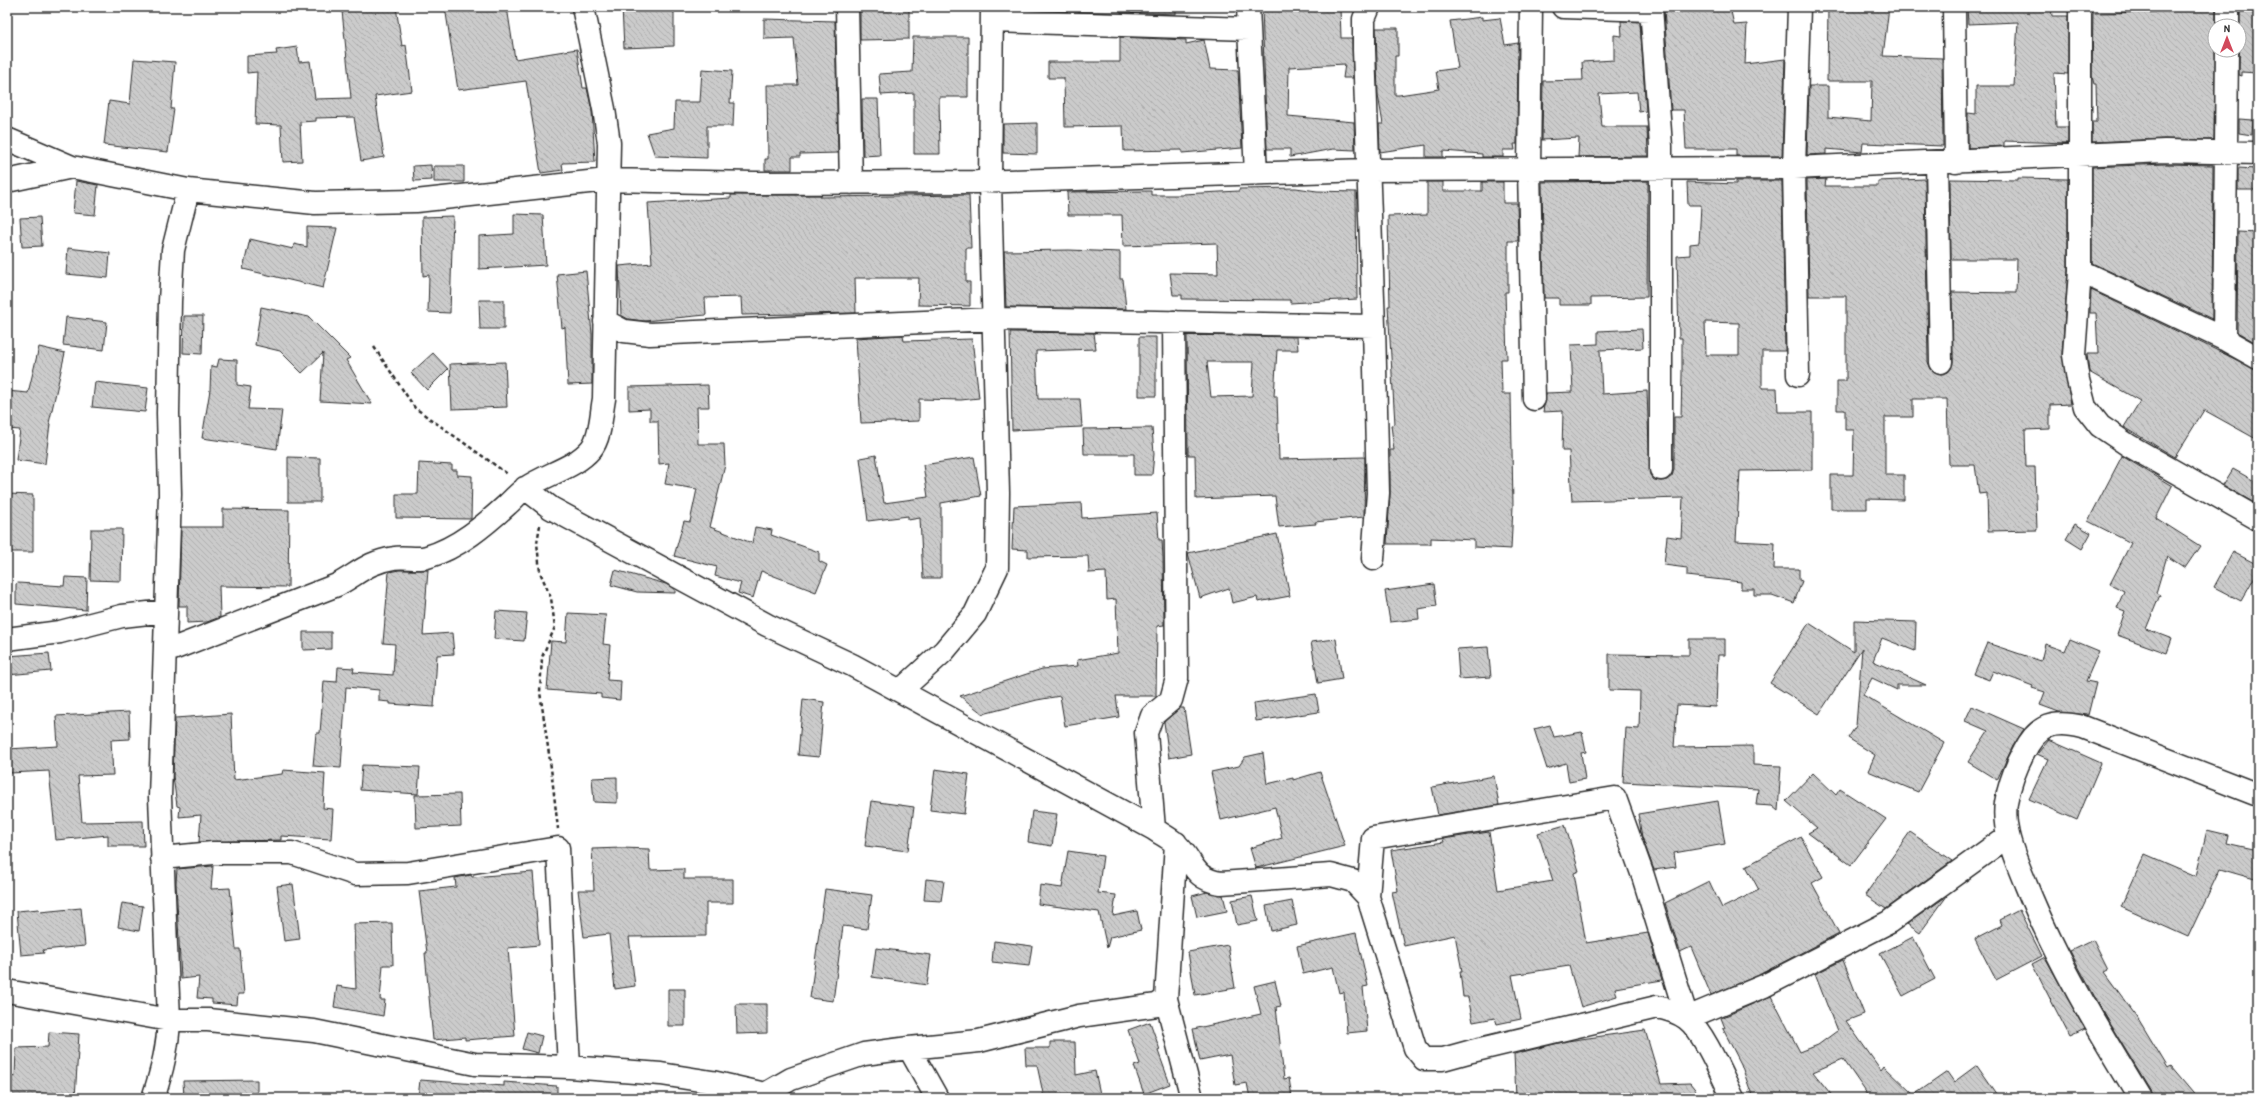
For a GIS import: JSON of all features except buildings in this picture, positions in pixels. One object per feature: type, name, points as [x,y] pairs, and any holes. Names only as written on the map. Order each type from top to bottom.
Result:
[{"type":"street","points":[[165,652],[337,585],[351,577],[363,567],[379,561],[396,558],[426,557],[454,546],[491,519],[525,488],[577,461],[592,448],[598,431],[604,399],[607,180],[609,143],[583,7]]},
{"type":"street","points":[[847,7],[851,183]]},
{"type":"street","points":[[1248,7],[1256,174]]},
{"type":"street","points":[[1369,7],[1364,19],[1378,494],[1373,559]]},
{"type":"street","points":[[1531,7],[1529,169],[1534,399]]},
{"type":"street","points":[[1563,7],[1652,8],[1661,168],[1661,468]]},
{"type":"street","points":[[1798,375],[1794,168],[1799,7]]},
{"type":"street","points":[[1941,362],[1947,162],[1954,7]]},
{"type":"street","points":[[2080,7],[2080,271],[2074,355],[2085,407],[2100,426],[2128,445],[2258,519]]},
{"type":"street","points":[[2228,7],[2228,18]]},
{"type":"street","points":[[900,691],[944,651],[975,614],[997,568],[998,493],[990,182],[992,14],[1249,29]]},
{"type":"street","points":[[2224,339],[2227,58]]},
{"type":"street","points":[[7,139],[72,167],[188,190],[315,203],[416,201],[607,180],[754,183],[990,182],[1368,170],[1794,168],[1947,162],[2080,154],[2226,151],[2258,152]]},
{"type":"street","points":[[7,181],[72,167]]},
{"type":"street","points":[[153,1098],[168,1044],[169,1020],[160,797],[170,494],[168,413],[170,302],[173,250],[188,190]]},
{"type":"street","points":[[2080,271],[2224,339],[2258,358]]},
{"type":"street","points":[[605,322],[624,331],[650,334],[994,319],[1374,326]]},
{"type":"street","points":[[1154,829],[1146,733],[1152,716],[1171,700],[1177,678],[1174,322]]},
{"type":"street","points":[[525,488],[551,508],[768,625],[852,665],[1154,829],[1176,843],[1197,871],[1208,881],[1221,883],[1331,875],[1353,881],[1368,897]]},
{"type":"street","points":[[7,639],[60,632],[122,616],[166,611]]},
{"type":"street","points":[[2140,1098],[2053,949],[2017,863],[2008,836],[2006,804],[2018,763],[2030,739],[2047,726],[2065,722],[2083,727],[2258,795]]},
{"type":"street","points":[[1687,1018],[1672,1010],[1657,1007],[1472,1050],[1443,1059],[1424,1059],[1415,1048],[1368,897],[1374,838],[1615,798],[1643,876],[1687,1018],[1711,1054],[1733,1098]]},
{"type":"street","points":[[1687,1018],[1764,986],[1889,922],[2008,836]]},
{"type":"street","points":[[1176,843],[1166,999],[1192,1098]]},
{"type":"street","points":[[162,858],[214,853],[292,853],[355,874],[408,873],[558,848],[569,1067]]},
{"type":"street","points":[[7,991],[169,1020],[208,1020],[314,1032],[475,1064],[569,1067],[661,1074],[712,1082],[768,1096],[790,1079],[864,1054],[979,1041],[1079,1016],[1157,1005],[1166,999]]},
{"type":"street","points":[[909,1048],[937,1098]]},
{"type":"path","points":[[374,347],[416,408],[525,488]]},
{"type":"path","points":[[551,508],[538,528],[536,543],[540,572],[551,598],[555,627],[542,657],[540,692],[558,821],[558,848]]}]
